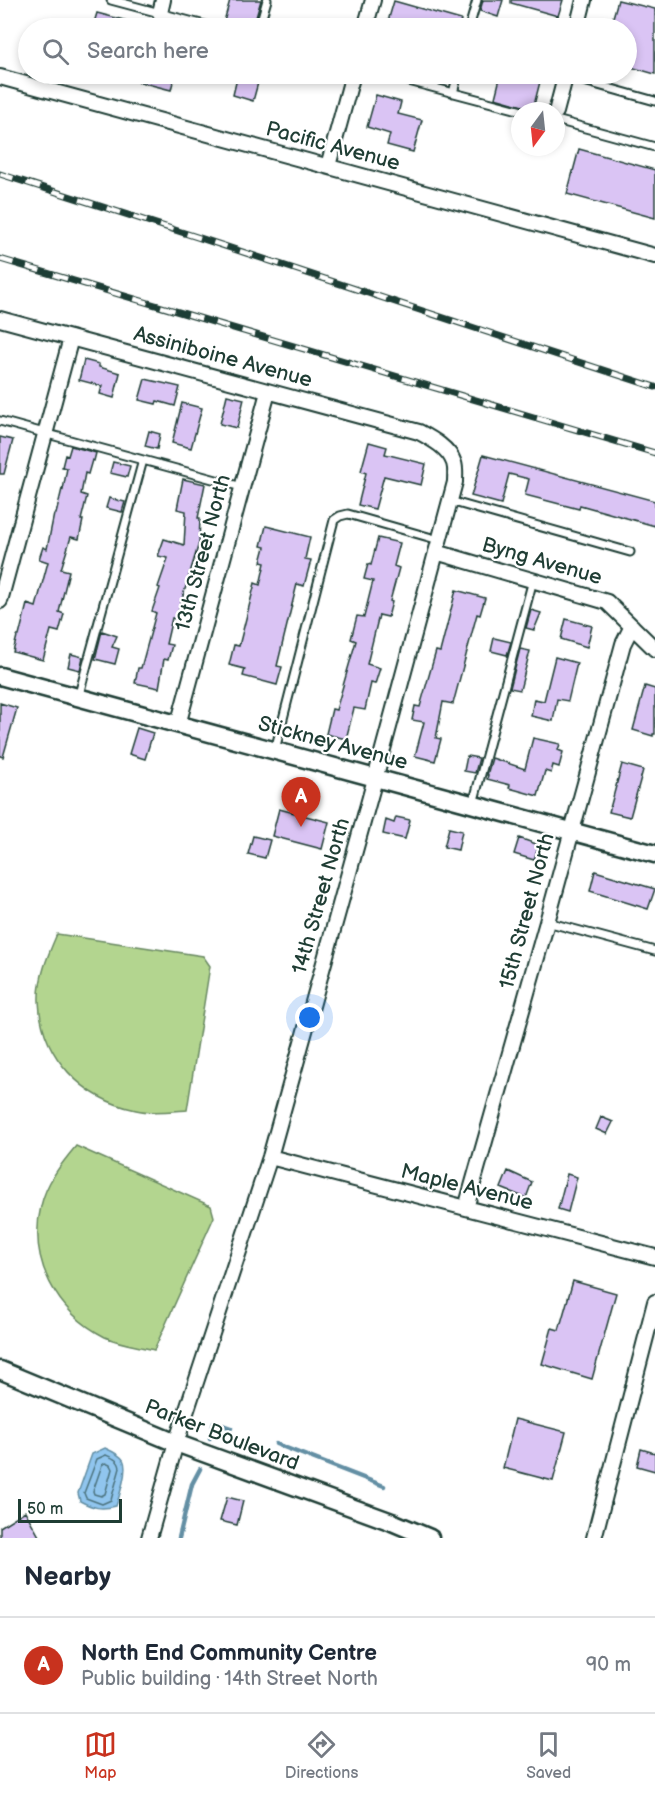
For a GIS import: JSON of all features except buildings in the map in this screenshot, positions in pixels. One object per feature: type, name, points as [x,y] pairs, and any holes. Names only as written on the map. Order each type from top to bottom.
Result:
[{"type":"street","points":[[368,18],[373,0]]},
{"type":"street","points":[[580,18],[584,0]]},
{"type":"street","name":"Pacific Avenue","points":[[0,77],[18,82]]},
{"type":"street","name":"Pacific Avenue","points":[[26,84],[655,256]]},
{"type":"street","points":[[328,166],[350,84]]},
{"type":"street","points":[[559,102],[564,84]]},
{"type":"street","name":"Assiniboine Avenue","points":[[0,319],[419,432],[433,440]]},
{"type":"street","points":[[0,601],[71,338]]},
{"type":"street","name":"13th Street North","points":[[178,725],[268,392]]},
{"type":"street","name":"14th Street North","points":[[149,1538],[176,1443],[270,1157],[455,482],[454,464],[447,451],[433,440]]},
{"type":"street","name":"Byng Avenue","points":[[437,546],[533,580],[608,602],[655,649]]},
{"type":"street","name":"15th Street North","points":[[466,1208],[623,644],[632,626]]},
{"type":"street","name":"Stickney Avenue","points":[[0,676],[655,854]]},
{"type":"street","name":"Maple Avenue","points":[[270,1157],[655,1257]]},
{"type":"street","points":[[594,1538],[655,1302]]},
{"type":"street","name":"Parker Boulevard","points":[[0,1370],[176,1443],[430,1538]]},
{"type":"lane","points":[[111,0],[162,7],[190,18]]},
{"type":"lane","points":[[262,18],[267,0]]},
{"type":"lane","points":[[472,18],[477,0]]},
{"type":"lane","points":[[419,84],[511,108]]},
{"type":"lane","points":[[453,93],[455,84]]},
{"type":"lane","points":[[597,84],[655,101]]},
{"type":"lane","points":[[565,122],[655,147]]},
{"type":"lane","points":[[0,421],[242,487]]},
{"type":"lane","points":[[78,698],[143,460]]},
{"type":"lane","points":[[450,501],[630,552]]},
{"type":"lane","points":[[275,750],[334,520],[348,514],[437,546]]},
{"type":"lane","points":[[473,804],[533,580]]},
{"type":"lane","points":[[547,922],[655,951]]},
{"type":"green space","points":[[57,934],[203,956],[210,966],[187,1110],[148,1112],[117,1104],[99,1096],[68,1072],[48,1040],[39,1001],[42,975]]},
{"type":"green space","points":[[76,1146],[211,1206],[214,1217],[154,1350],[105,1337],[72,1314],[60,1299],[43,1265],[38,1226],[43,1198],[55,1174]]},
{"type":"water","points":[[105,1448],[123,1460],[125,1469],[123,1482],[116,1506],[93,1507],[80,1501],[78,1493],[92,1454]]},
{"type":"waterway","points":[[210,1438],[214,1422],[231,1428]]},
{"type":"waterway","points":[[276,1444],[384,1486]]},
{"type":"waterway","points":[[179,1538],[192,1484],[200,1469]]},
{"type":"railway","points":[[0,174],[655,387]]},
{"type":"railway","points":[[0,259],[655,453]]},
{"type":"place","name":"North End Community Centre","points":[[301,827]]}]
